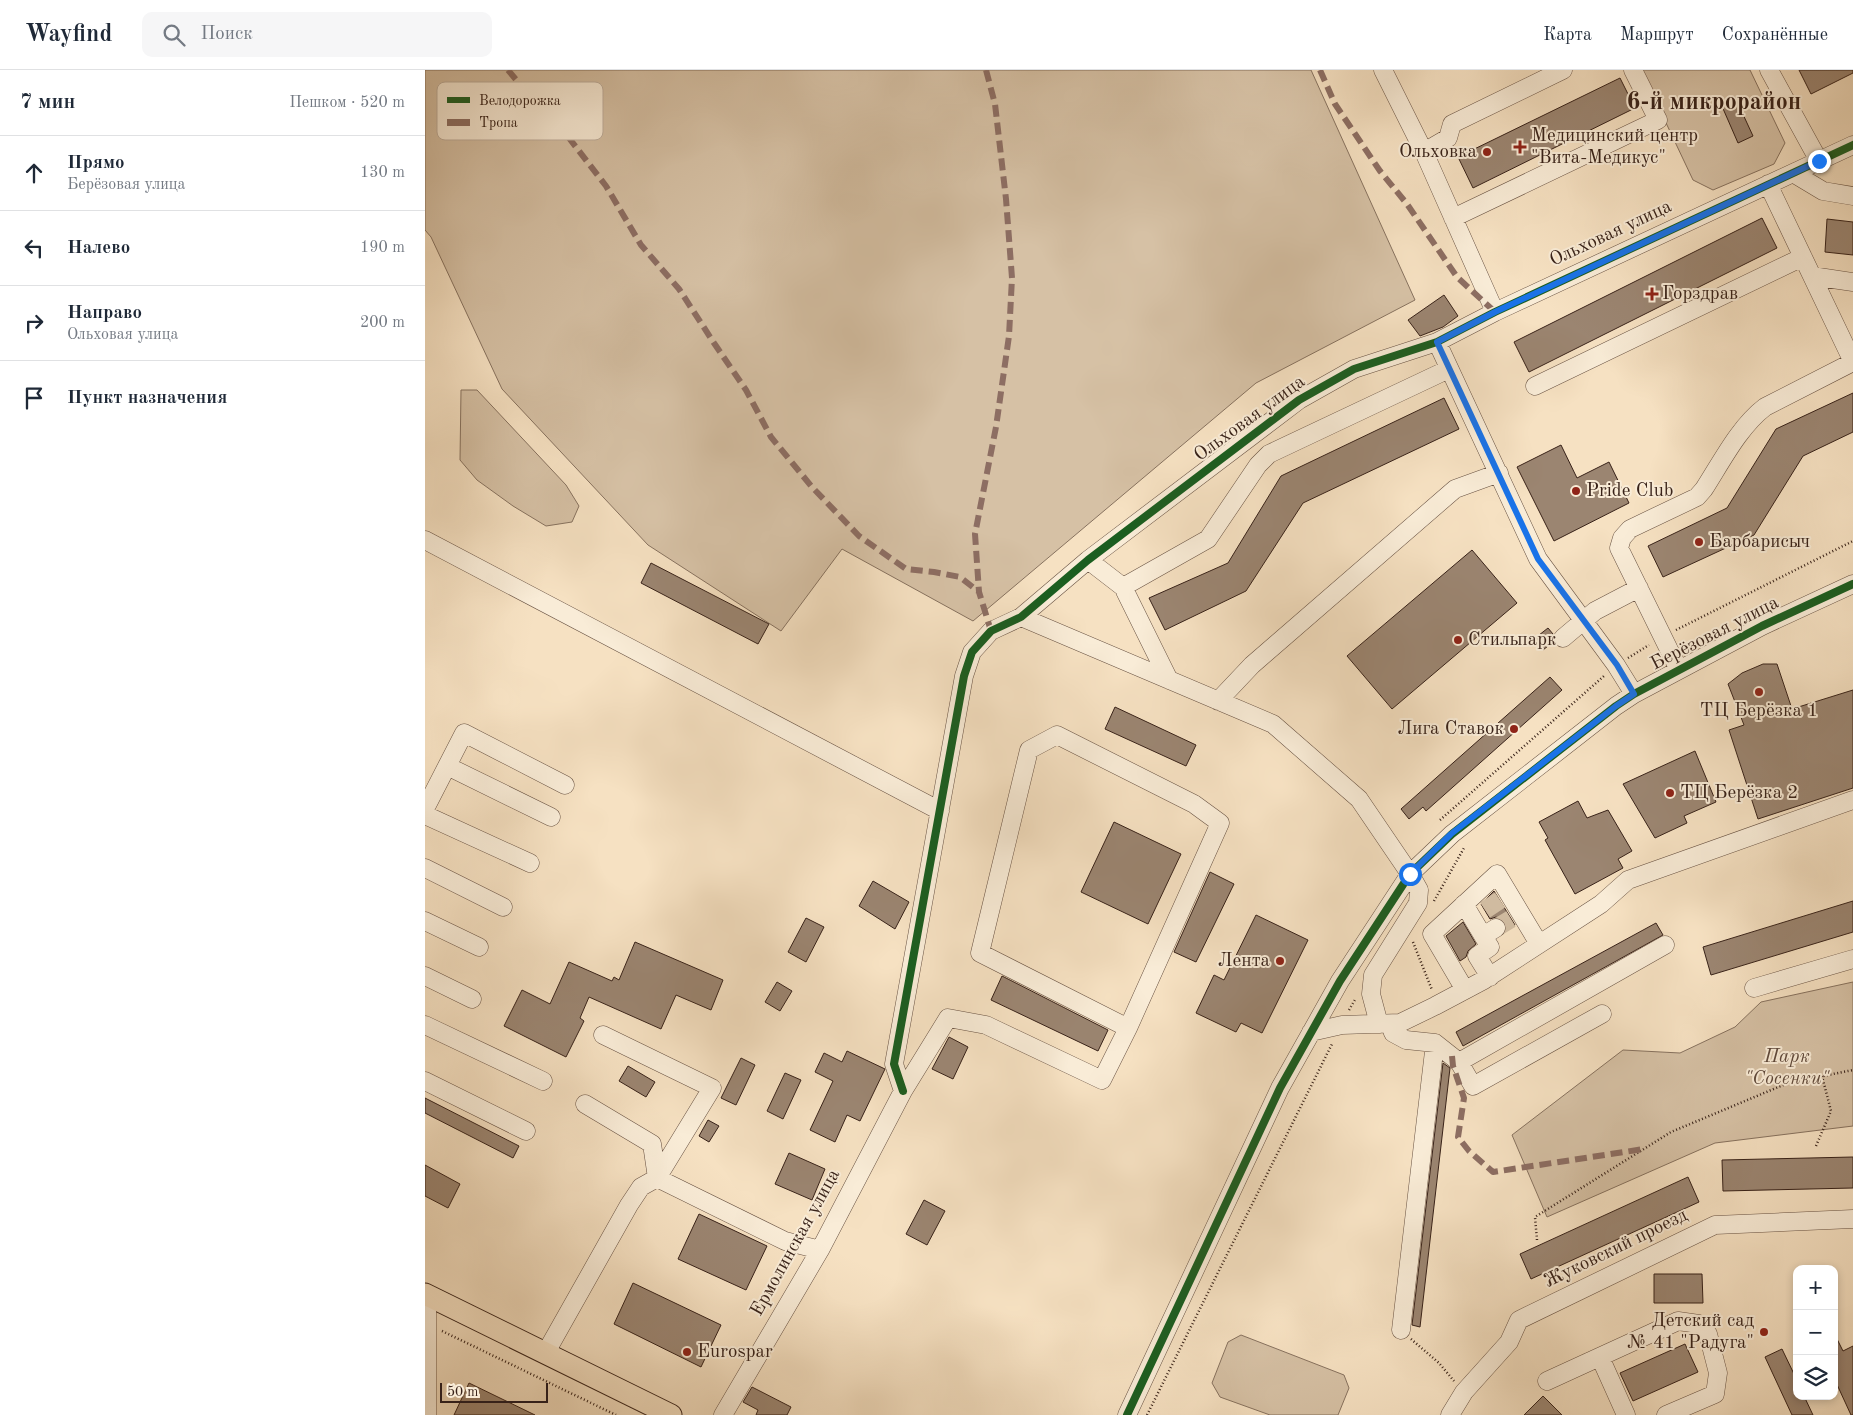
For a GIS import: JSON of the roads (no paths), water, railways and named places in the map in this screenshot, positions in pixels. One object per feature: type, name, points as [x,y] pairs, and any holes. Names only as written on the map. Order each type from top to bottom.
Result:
[{"type":"main road","points":[[426,1295],[671,1415]]},
{"type":"street","points":[[1383,70],[1424,152],[1495,312]]},
{"type":"street","points":[[1424,152],[1448,138],[1452,124],[1563,70]]},
{"type":"street","points":[[1453,218],[1658,120],[1633,70]]},
{"type":"street","points":[[1769,70],[1819,161]]},
{"type":"street","name":"Ольховая улица","points":[[903,1090],[894,1064],[964,676],[972,652],[991,631],[1021,617],[1088,560],[1299,400],[1354,369],[1437,342],[1495,312],[1853,146]]},
{"type":"street","points":[[1793,173],[1823,192],[1853,196]]},
{"type":"street","points":[[1679,670],[1619,548],[1622,538],[1630,529],[1697,497],[1754,415],[1765,407],[1853,362],[1768,184]]},
{"type":"street","points":[[1535,386],[1803,257]]},
{"type":"street","points":[[1812,276],[1853,282]]},
{"type":"street","points":[[1437,342],[1538,559],[1617,665],[1634,694]]},
{"type":"street","points":[[1123,587],[1208,538],[1258,465],[1269,454],[1449,369]]},
{"type":"street","points":[[1218,701],[1252,665],[1455,489],[1499,474]]},
{"type":"street","points":[[425,540],[940,811]]},
{"type":"street","points":[[1088,560],[1123,587],[1169,680]]},
{"type":"street","name":"Берёзовая улица","points":[[1127,1415],[1280,1088],[1340,980],[1410,874],[1451,834],[1634,694],[1762,626],[1853,584]]},
{"type":"street","points":[[1563,638],[1595,611],[1639,588]]},
{"type":"street","points":[[1021,617],[1273,724],[1359,799],[1419,890],[1418,903],[1373,975],[1371,994],[1384,1024],[1393,1033],[1406,1040],[1435,1043],[1459,1062],[1473,1086],[1602,1014]]},
{"type":"street","points":[[425,809],[464,733],[565,785]]},
{"type":"street","points":[[1057,735],[1195,804],[1220,823],[1128,1028],[980,953],[1029,750],[1057,735]]},
{"type":"street","points":[[447,766],[551,817]]},
{"type":"street","points":[[1311,1032],[1342,1025],[1400,1023],[1490,976],[1601,904],[1628,880],[1853,800]]},
{"type":"street","points":[[425,814],[530,862]]},
{"type":"street","points":[[425,868],[503,907]]},
{"type":"street","points":[[1465,990],[1432,934],[1474,911],[1497,874],[1505,898],[1516,916],[1539,944]]},
{"type":"street","points":[[1474,911],[1489,932],[1490,947],[1477,956],[1490,976]]},
{"type":"street","points":[[425,921],[479,948]]},
{"type":"street","points":[[1459,1062],[1665,945]]},
{"type":"street","points":[[1754,988],[1853,959]]},
{"type":"street","points":[[425,976],[472,999]]},
{"type":"street","name":"Ермолинская улица","points":[[723,1415],[820,1250],[903,1090],[948,1018],[986,1025],[1102,1080],[1128,1028]]},
{"type":"street","points":[[425,1025],[543,1081]]},
{"type":"street","points":[[545,1354],[629,1205],[641,1187],[657,1178],[712,1088],[603,1035]]},
{"type":"street","points":[[1401,1330],[1435,1043]]},
{"type":"street","points":[[425,1081],[526,1131]]},
{"type":"street","points":[[585,1104],[652,1144],[657,1178]]},
{"type":"street","points":[[657,1178],[785,1241],[820,1250]]},
{"type":"street","name":"Жуковский проезд","points":[[1450,1415],[1464,1392],[1509,1342],[1519,1320],[1715,1225],[1853,1220]]},
{"type":"street","points":[[426,1295],[426,1404]]},
{"type":"street","points":[[1547,1381],[1678,1321],[1699,1324],[1708,1334],[1718,1374],[1715,1394],[1666,1415]]},
{"type":"street","points":[[1600,1357],[1626,1415]]},
{"type":"tunnel","points":[[1485,910],[1500,900]]},
{"type":"tunnel","points":[[1496,928],[1511,919]]},
{"type":"place","name":"Медицинский центр \"Вита-Медикус\"","points":[[1520,147]]},
{"type":"place","name":"Ольховка","points":[[1487,152]]},
{"type":"place","name":"Горздрав","points":[[1652,294]]},
{"type":"place","name":"Pride Club","points":[[1576,491]]},
{"type":"place","name":"Барбарисыч","points":[[1699,542]]},
{"type":"place","name":"Стильпарк","points":[[1458,640]]},
{"type":"place","name":"ТЦ Берёзка 1","points":[[1759,692]]},
{"type":"place","name":"Лига Ставок","points":[[1514,729]]},
{"type":"place","name":"ТЦ Берёзка 2","points":[[1670,793]]},
{"type":"place","name":"Лента","points":[[1280,961]]},
{"type":"place","name":"Детский сад № 41 \"Радуга\"","points":[[1764,1332]]},
{"type":"place","name":"Eurospar","points":[[687,1352]]},
{"type":"district","name":"6-й микрорайон","points":[[1714,103]]},
{"type":"park label","name":"Парк \"Сосенки\"","points":[[1787,1068]]}]
